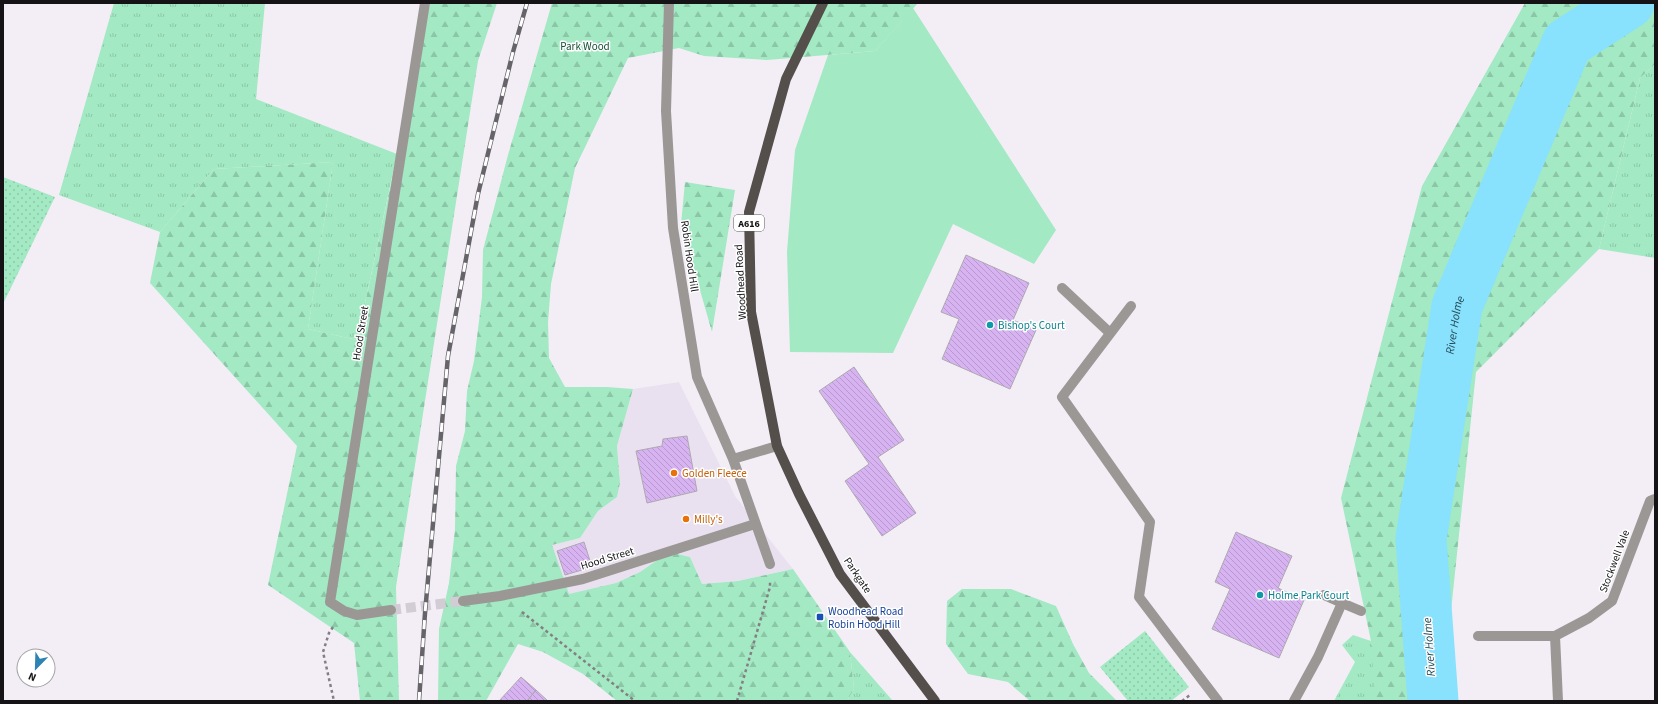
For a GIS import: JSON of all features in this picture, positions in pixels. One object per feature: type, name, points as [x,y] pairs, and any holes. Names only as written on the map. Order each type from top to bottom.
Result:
[{"type":"main road","name":"Woodhead Road","points":[[799,494],[777,446],[751,312],[749,212],[786,79],[823,3]]},
{"type":"main road","name":"Parkgate","points":[[799,494],[840,574],[935,701]]},
{"type":"street","name":"Hood Street","points":[[344,611],[330,602],[424,3]]},
{"type":"street","name":"Robin Hood Hill","points":[[669,3],[666,111],[673,228],[697,377],[733,459],[770,564]]},
{"type":"street","points":[[1062,288],[1110,333]]},
{"type":"street","points":[[1132,306],[1062,397],[1150,522],[1139,597],[1218,701]]},
{"type":"street","points":[[733,459],[777,446]]},
{"type":"street","name":"Stockwell Vale","points":[[1556,636],[1589,618],[1612,601],[1650,501],[1655,499]]},
{"type":"street","name":"Hood Street","points":[[463,601],[500,596],[583,579],[755,524]]},
{"type":"street","points":[[1324,595],[1361,611]]},
{"type":"street","points":[[1294,701],[1318,657],[1342,603]]},
{"type":"street","points":[[344,611],[357,615],[392,610]]},
{"type":"street","points":[[1478,636],[1556,636],[1558,701]]},
{"type":"path","points":[[737,701],[770,587],[770,564]]},
{"type":"path","points":[[500,596],[529,616],[635,701]]},
{"type":"path","points":[[334,701],[323,652],[329,633],[344,611]]},
{"type":"shaded area","points":[[679,382],[735,496],[793,569],[738,581],[702,584],[690,557],[669,552],[640,572],[616,583],[569,595],[551,545],[580,538],[598,511],[617,497],[620,483],[617,446],[633,389]]},
{"type":"green space","points":[[114,3],[265,3],[256,99],[397,154],[357,340],[308,329],[333,162],[214,169],[160,232],[59,195]]},
{"type":"green space","points":[[430,3],[497,3],[478,61],[396,587],[399,701],[360,701],[354,643],[268,585],[297,446],[150,283],[160,232],[214,169],[333,162],[308,329],[357,340]]},
{"type":"green space","name":"Park Wood","points":[[552,3],[918,3],[875,51],[767,60],[704,56],[679,48],[628,58],[575,168],[551,284],[548,322],[549,358],[565,387],[607,387],[633,389],[617,446],[620,483],[617,497],[598,511],[580,538],[552,545],[569,594],[616,583],[640,572],[669,552],[690,557],[702,584],[738,581],[793,569],[850,652],[854,689],[847,701],[617,701],[583,674],[543,652],[518,644],[486,701],[438,701],[439,629],[449,583],[455,529],[456,466],[465,431],[467,391],[474,361],[482,297],[483,250],[508,155]]},
{"type":"green space","points":[[1525,3],[1655,3],[1655,64],[1640,78],[1599,249],[1476,372],[1451,611],[1457,701],[1376,701],[1371,641],[1341,498],[1422,186]]},
{"type":"green space","points":[[913,8],[1056,230],[1034,264],[953,224],[893,353],[790,352],[787,252],[795,150],[828,55],[875,51]]},
{"type":"green space","points":[[1655,64],[1655,258],[1599,249],[1640,78]]},
{"type":"green space","points":[[3,177],[55,197],[3,304]]},
{"type":"green space","points":[[685,182],[735,190],[712,332],[681,224]]},
{"type":"green space","points":[[962,589],[1011,589],[1056,606],[1073,644],[1089,673],[1117,701],[1030,701],[1008,682],[968,674],[946,644],[947,601]]},
{"type":"green space","points":[[1145,631],[1189,687],[1171,701],[1128,701],[1100,667]]},
{"type":"green space","points":[[1353,635],[1371,641],[1376,658],[1377,701],[1334,701],[1355,662],[1342,645]]},
{"type":"green space","points":[[850,652],[893,701],[847,701],[854,689]]},
{"type":"building","name":"Bishop's Court","points":[[966,255],[1029,283],[1013,320],[1036,330],[1010,389],[942,359],[959,319],[941,312]]},
{"type":"building","points":[[854,367],[904,440],[878,457],[916,513],[882,536],[845,481],[869,464],[819,391]]},
{"type":"building","points":[[687,436],[697,491],[647,503],[636,451],[662,446],[663,439]]},
{"type":"building","name":"Holme Park Court","points":[[1236,532],[1292,556],[1278,588],[1304,600],[1279,658],[1212,629],[1230,589],[1215,582]]},
{"type":"building","points":[[584,542],[592,567],[565,575],[557,551]]},
{"type":"building","points":[[521,677],[536,690],[527,701],[499,701]]},
{"type":"building","points":[[536,690],[548,701],[527,701]]},
{"type":"waterway","name":"River Holme","points":[[1433,701],[1421,539],[1457,306],[1567,43],[1629,3]]},
{"type":"tunnel","points":[[391,610],[463,601]]},
{"type":"railway","points":[[419,701],[425,613],[448,356],[478,194],[513,52],[527,3]]},
{"type":"place","name":"Bishop's Court","points":[[990,325]]},
{"type":"place","name":"Golden Fleece","points":[[674,473]]},
{"type":"place","name":"Milly's","points":[[686,519]]},
{"type":"place","name":"Holme Park Court","points":[[1260,595]]},
{"type":"place","name":"Woodhead Road Robin Hood Hill","points":[[820,617]]}]
